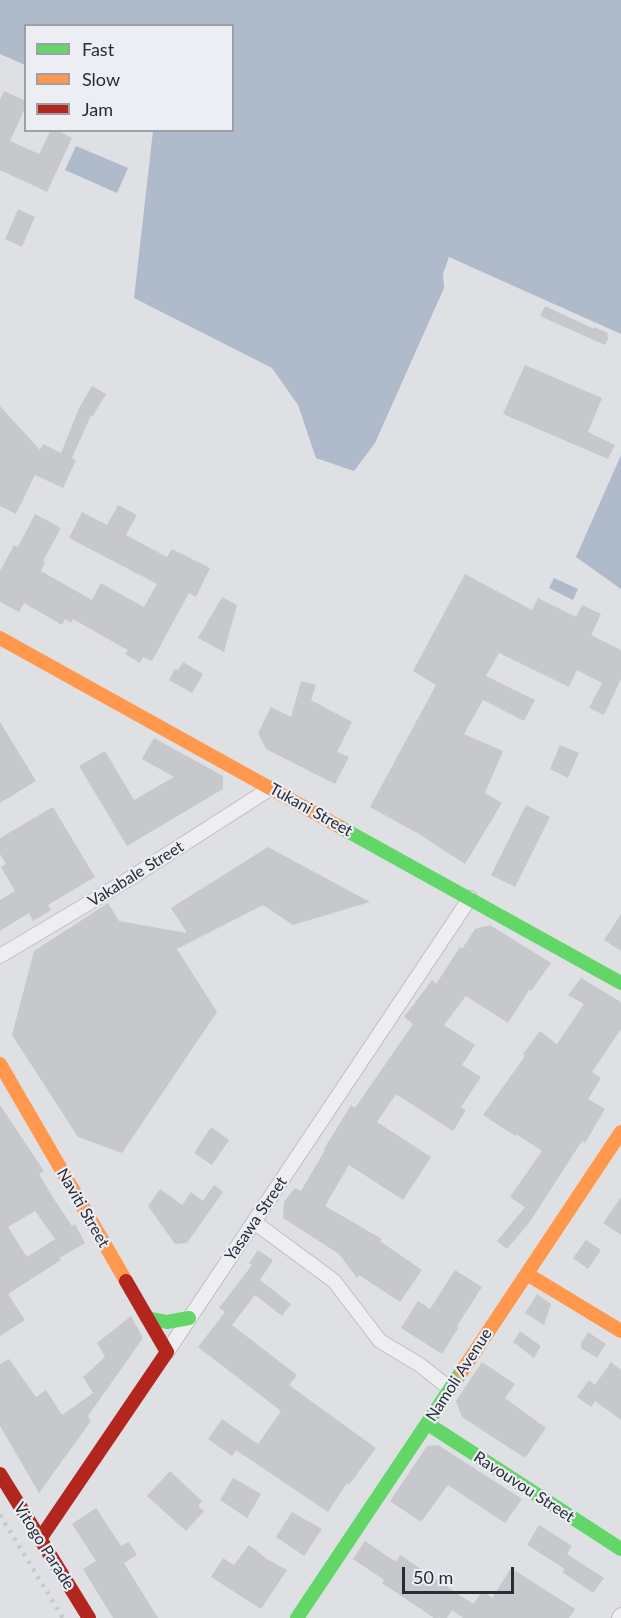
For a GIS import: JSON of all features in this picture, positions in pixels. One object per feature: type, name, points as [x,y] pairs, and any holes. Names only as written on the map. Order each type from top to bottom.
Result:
[{"type":"street","name":"Tukani Street","points":[[0,638],[621,983]]},
{"type":"street","name":"Vakabale Street","points":[[0,956],[129,879],[271,788]]},
{"type":"street","name":"Yasawa Street","points":[[40,1539],[470,898]]},
{"type":"street","name":"Naviti Street","points":[[0,1064],[167,1352]]},
{"type":"street","name":"Namoli Avenue","points":[[297,1618],[621,1132]]},
{"type":"street","points":[[254,1222],[334,1281],[380,1341],[420,1365],[449,1388]]},
{"type":"street","points":[[527,1274],[621,1331]]},
{"type":"street","points":[[147,1318],[167,1322],[189,1318]]},
{"type":"street","name":"Ravouvou Street","points":[[428,1424],[621,1549]]},
{"type":"street","name":"Vitogo Parade","points":[[0,1474],[89,1618]]},
{"type":"water","points":[[0,0],[621,0],[621,334],[449,257],[443,274],[444,288],[375,443],[354,471],[316,458],[298,405],[272,368],[134,298],[153,132],[234,132],[234,24],[24,24],[24,65],[0,54]]},
{"type":"water","points":[[76,146],[128,168],[117,193],[65,170]]},
{"type":"water","points":[[621,455],[621,589],[576,557]]},
{"type":"water","points":[[554,578],[578,589],[573,600],[549,588]]},
{"type":"building","points":[[4,91],[24,100],[24,110],[10,141],[39,154],[50,132],[60,132],[72,138],[47,192],[0,170],[0,100]]},
{"type":"building","points":[[18,209],[35,217],[22,247],[5,239]]},
{"type":"building","points":[[545,306],[594,329],[594,327],[608,333],[609,337],[605,345],[540,316]]},
{"type":"building","points":[[525,365],[602,398],[588,432],[615,445],[608,459],[503,414]]},
{"type":"building","points":[[92,386],[106,394],[93,416],[91,415],[72,458],[76,460],[63,488],[35,475],[16,514],[0,506],[0,406],[40,450],[43,444],[61,453],[79,408]]},
{"type":"building","points":[[118,505],[137,515],[126,535],[167,557],[172,549],[210,568],[196,597],[189,593],[152,661],[143,657],[140,663],[125,654],[128,650],[73,619],[71,623],[65,619],[62,625],[24,603],[19,612],[0,602],[0,571],[14,545],[18,547],[35,514],[61,528],[43,561],[45,562],[41,571],[92,600],[101,583],[144,607],[157,584],[69,538],[82,512],[107,525]]},
{"type":"building","points":[[465,574],[532,610],[538,598],[576,617],[582,605],[601,614],[591,635],[621,650],[621,679],[604,715],[589,708],[602,683],[577,670],[569,687],[499,653],[486,676],[535,700],[524,721],[483,700],[464,734],[503,751],[485,793],[502,803],[465,864],[419,834],[370,807],[436,685],[413,671]]},
{"type":"building","points":[[222,597],[237,605],[224,652],[198,638]]},
{"type":"building","points":[[183,662],[203,674],[192,693],[169,680],[175,669],[178,670]]},
{"type":"building","points":[[301,681],[316,685],[311,700],[352,722],[337,752],[349,757],[335,784],[266,749],[258,733],[271,707],[291,717]]},
{"type":"building","points":[[0,722],[36,781],[0,803]]},
{"type":"building","points":[[154,738],[223,776],[223,789],[127,846],[79,766],[105,751],[134,800],[174,777],[142,759]]},
{"type":"building","points":[[560,745],[579,753],[568,778],[550,769]]},
{"type":"building","points":[[526,805],[550,817],[515,887],[491,875]]},
{"type":"building","points":[[53,807],[95,877],[48,905],[51,910],[33,921],[29,913],[0,931],[0,900],[15,891],[1,867],[6,864],[0,854],[0,838]]},
{"type":"building","points":[[268,847],[370,902],[293,925],[263,905],[177,949],[217,1012],[122,1153],[78,1137],[12,1035],[34,951],[108,903],[119,921],[187,933],[171,908]]},
{"type":"building","points":[[621,914],[621,951],[604,940]]},
{"type":"building","points":[[490,925],[551,963],[531,991],[529,990],[508,1023],[466,996],[444,1025],[475,1045],[462,1065],[481,1077],[461,1107],[466,1110],[453,1131],[396,1094],[377,1122],[431,1157],[403,1200],[349,1165],[325,1206],[382,1239],[380,1241],[422,1270],[400,1302],[359,1275],[357,1278],[339,1254],[283,1218],[284,1202],[295,1188],[301,1191],[351,1105],[355,1108],[413,1024],[404,1017],[432,980],[436,984],[460,947],[462,949],[475,929]]},
{"type":"building","points":[[581,978],[621,1002],[621,1029],[592,1072],[601,1078],[588,1099],[605,1109],[585,1143],[582,1141],[529,1223],[507,1249],[497,1241],[525,1207],[510,1197],[542,1151],[483,1115],[540,1031],[557,1044],[584,1004],[568,995]]},
{"type":"building","points":[[0,1105],[44,1171],[39,1174],[54,1199],[72,1226],[75,1224],[85,1243],[59,1258],[61,1260],[8,1294],[25,1320],[0,1336]],"holes":[[[35,1211],[55,1239],[27,1257],[8,1227]]]},
{"type":"building","points":[[211,1127],[229,1140],[212,1165],[194,1153]]},
{"type":"building","points":[[214,1185],[223,1192],[187,1243],[175,1244],[148,1206],[160,1189],[182,1205],[191,1192],[203,1201]]},
{"type":"building","points":[[621,1197],[621,1235],[603,1223]]},
{"type":"building","points":[[586,1240],[601,1250],[588,1269],[573,1258]]},
{"type":"building","points":[[258,1250],[273,1260],[260,1280],[291,1304],[282,1316],[255,1295],[232,1325],[297,1375],[289,1385],[376,1448],[349,1485],[347,1483],[328,1512],[236,1450],[232,1456],[208,1439],[222,1419],[258,1444],[281,1411],[198,1347],[225,1312],[219,1308],[252,1265],[249,1263]]},
{"type":"building","points":[[455,1270],[482,1287],[442,1354],[401,1328],[418,1301],[430,1309]]},
{"type":"building","points":[[537,1294],[551,1304],[544,1325],[525,1313]]},
{"type":"building","points":[[131,1316],[143,1338],[88,1416],[91,1421],[39,1493],[0,1426],[0,1364],[9,1359],[36,1397],[46,1390],[62,1415],[93,1393],[83,1377],[105,1357],[97,1343]]},
{"type":"building","points":[[520,1331],[541,1346],[534,1358],[513,1342]]},
{"type":"building","points":[[588,1332],[606,1344],[597,1358],[581,1348],[581,1343]]},
{"type":"building","points":[[482,1362],[515,1384],[505,1398],[546,1428],[525,1458],[462,1417],[456,1401]]},
{"type":"building","points":[[611,1362],[621,1370],[621,1420],[595,1401],[591,1407],[577,1397],[589,1380],[595,1385]]},
{"type":"building","points":[[438,1445],[522,1499],[505,1523],[448,1485],[421,1522],[390,1501],[427,1446]]},
{"type":"building","points":[[170,1471],[202,1501],[198,1506],[204,1511],[186,1531],[147,1496]]},
{"type":"building","points":[[233,1478],[261,1494],[247,1518],[220,1500]]},
{"type":"building","points":[[96,1508],[121,1546],[129,1542],[137,1555],[124,1563],[158,1618],[113,1618],[83,1569],[96,1561],[72,1524]]},
{"type":"building","points":[[292,1512],[322,1529],[304,1556],[276,1537]]},
{"type":"building","points":[[539,1525],[572,1546],[567,1554],[604,1578],[593,1593],[562,1572],[565,1569],[527,1545]]},
{"type":"building","points":[[365,1541],[396,1562],[400,1555],[473,1604],[483,1591],[492,1598],[511,1568],[575,1609],[569,1618],[463,1618],[452,1610],[447,1618],[434,1618],[382,1583],[384,1580],[353,1559]]},
{"type":"building","points":[[249,1545],[267,1559],[287,1570],[261,1609],[211,1577],[223,1558],[234,1565]]},
{"type":"railway","points":[[0,1515],[63,1618]]},
{"type":"traffic: fast","points":[[340,827],[621,983]]},
{"type":"traffic: fast","points":[[147,1318],[167,1322],[189,1318]]},
{"type":"traffic: fast","points":[[297,1618],[462,1371]]},
{"type":"traffic: fast","points":[[428,1424],[621,1549]]},
{"type":"traffic: slow","points":[[0,638],[340,827]]},
{"type":"traffic: slow","points":[[0,1064],[126,1281]]},
{"type":"traffic: slow","points":[[462,1371],[621,1132]]},
{"type":"traffic: slow","points":[[527,1274],[621,1331]]},
{"type":"traffic: jam","points":[[40,1539],[167,1352],[126,1281]]},
{"type":"traffic: jam","points":[[0,1474],[89,1618]]}]
